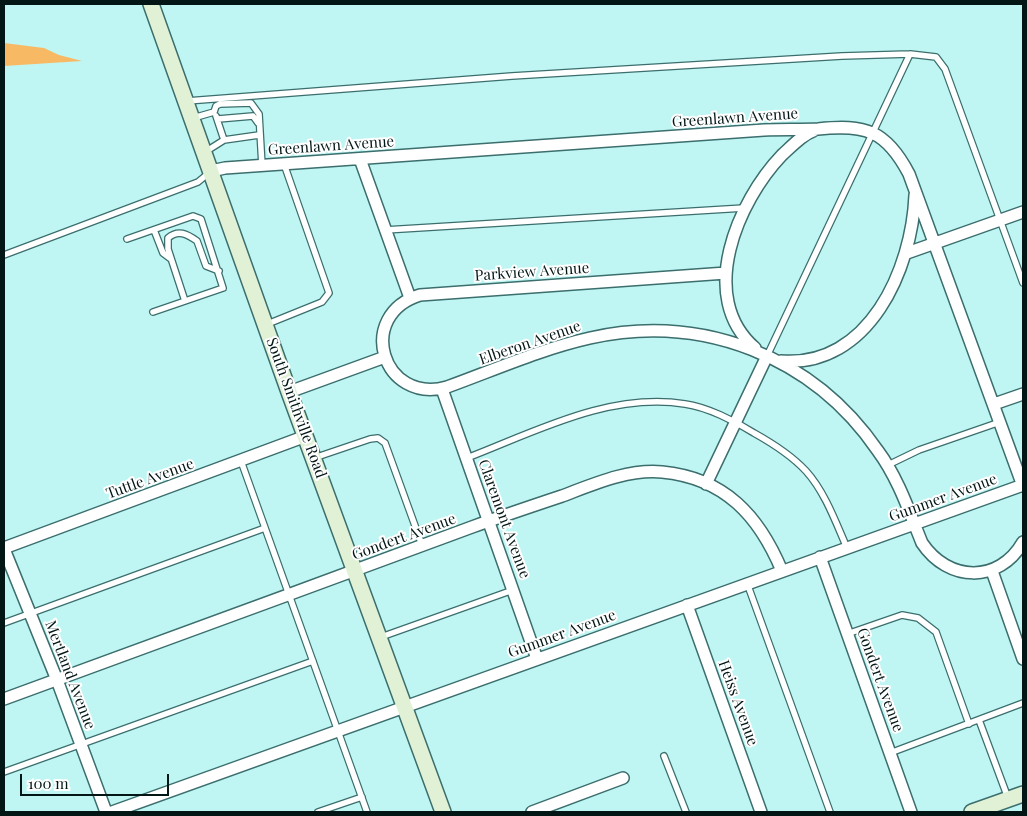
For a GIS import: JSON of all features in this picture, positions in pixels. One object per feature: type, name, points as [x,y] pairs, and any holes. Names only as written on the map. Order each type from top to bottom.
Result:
[{"type":"main road","name":"South Smithville Road","points":[[151,4],[289,392],[443,812]]},
{"type":"main road","points":[[972,812],[1023,794]]},
{"type":"street","name":"Greenlawn Avenue","points":[[211,171],[284,164],[764,130],[845,126],[874,132],[890,143],[900,156],[915,190],[1023,486]]},
{"type":"street","points":[[756,349],[741,334],[734,322],[727,296],[726,273],[734,233],[744,208],[773,165],[801,138],[819,128]]},
{"type":"street","points":[[289,392],[385,357],[382,338],[385,326],[396,307],[410,298],[360,159]]},
{"type":"street","points":[[779,361],[812,360],[831,353],[850,340],[879,308],[899,273],[907,254],[913,220],[915,190]]},
{"type":"street","points":[[907,254],[1023,212]]},
{"type":"street","name":"Parkview Avenue","points":[[410,298],[434,294],[726,273]]},
{"type":"street","name":"Elberon Avenue","points":[[385,357],[395,375],[411,386],[424,389],[442,389],[568,344],[623,333],[684,333],[756,349],[812,382],[844,410],[865,432],[888,465],[929,554],[944,566],[968,573],[992,571]]},
{"type":"street","points":[[706,484],[767,356]]},
{"type":"street","name":"Claremont Avenue","points":[[442,389],[537,659]]},
{"type":"street","points":[[994,404],[1023,394]]},
{"type":"street","name":"Tuttle Avenue","points":[[4,548],[241,462],[306,436]]},
{"type":"street","name":"Gondert Avenue","points":[[4,699],[290,596],[488,521],[631,474],[662,472],[706,484],[722,491],[745,509],[766,535],[782,571]]},
{"type":"street","name":"Gummer Avenue","points":[[112,812],[747,583],[1023,486]]},
{"type":"street","points":[[1023,542],[1011,558],[992,571],[1023,659]]},
{"type":"street","name":"Mertland Avenue","points":[[4,548],[57,680],[106,812]]},
{"type":"street","name":"Gondert Avenue","points":[[820,557],[911,812]]},
{"type":"street","name":"Heiss Avenue","points":[[687,605],[761,812]]},
{"type":"street","points":[[532,812],[623,778]]},
{"type":"lane","points":[[186,101],[512,76],[832,56],[910,54],[936,57],[946,69],[1023,283]]},
{"type":"lane","points":[[767,356],[910,54]]},
{"type":"lane","points":[[224,140],[214,112],[216,106],[248,102],[257,109],[262,166]]},
{"type":"lane","points":[[193,118],[214,112]]},
{"type":"lane","points":[[218,119],[253,116],[259,125]]},
{"type":"lane","points":[[205,152],[224,140],[259,135]]},
{"type":"lane","points":[[265,324],[322,302],[329,293],[284,164]]},
{"type":"lane","points":[[4,255],[198,182],[211,171]]},
{"type":"lane","points":[[385,230],[744,208]]},
{"type":"lane","points":[[127,239],[193,216],[198,216],[201,219],[223,288],[153,312]]},
{"type":"lane","points":[[154,230],[163,253],[170,259]]},
{"type":"lane","points":[[185,302],[170,259],[168,238],[173,234],[182,233],[197,241],[206,266],[219,271]]},
{"type":"lane","points":[[466,458],[578,415],[638,402],[686,404],[736,421],[771,443],[806,471],[826,502],[847,548]]},
{"type":"lane","points":[[888,465],[928,446],[1001,422]]},
{"type":"lane","points":[[314,458],[370,439],[378,438],[385,443],[422,545]]},
{"type":"lane","points":[[241,462],[367,812]]},
{"type":"lane","points":[[4,623],[265,528]]},
{"type":"lane","points":[[747,583],[830,812]]},
{"type":"lane","points":[[379,638],[513,590]]},
{"type":"lane","points":[[848,634],[902,615],[918,618],[936,632],[969,724]]},
{"type":"lane","points":[[4,772],[80,743],[313,661]]},
{"type":"lane","points":[[890,753],[1023,704]]},
{"type":"lane","points":[[979,720],[1008,800]]},
{"type":"lane","points":[[664,756],[686,812]]},
{"type":"lane","points":[[318,812],[362,797]]},
{"type":"shaded area","points":[[4,43],[44,48],[59,55],[82,61],[4,66]]}]
